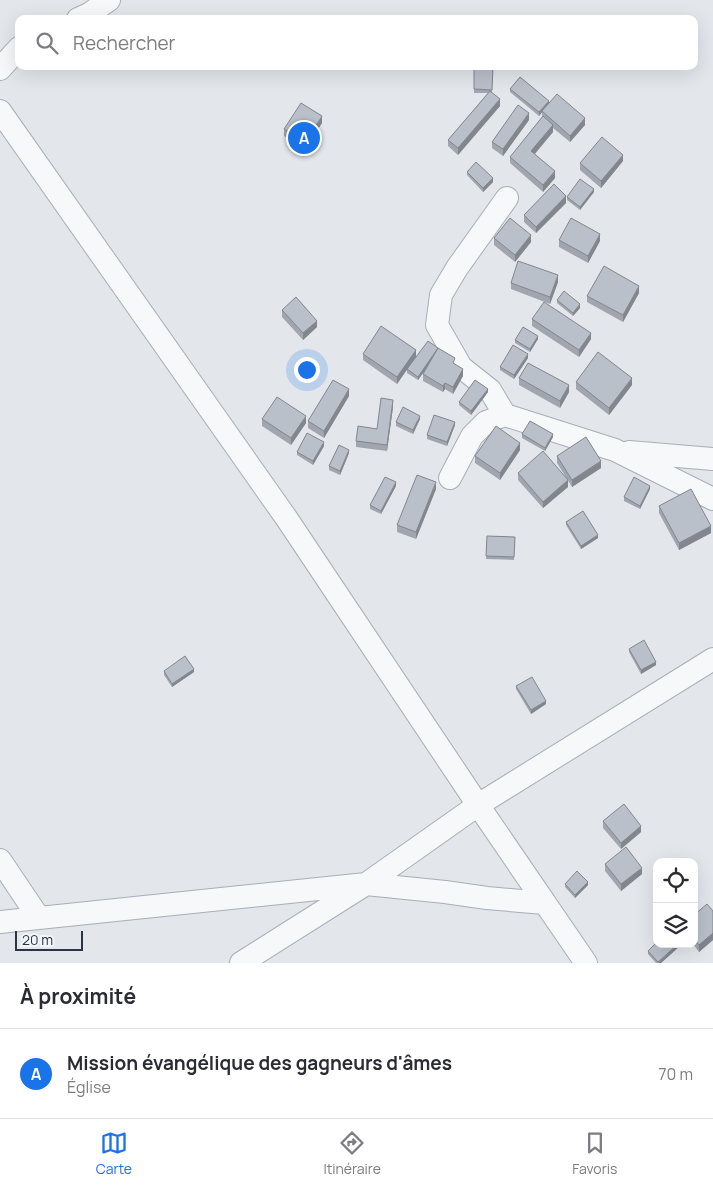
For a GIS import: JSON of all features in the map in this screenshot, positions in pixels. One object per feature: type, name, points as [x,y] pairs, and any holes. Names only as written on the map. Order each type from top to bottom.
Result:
[{"type":"street","points":[[87,15],[109,0]]},
{"type":"street","points":[[0,69],[15,52]]},
{"type":"street","points":[[0,113],[287,518],[478,805],[586,963]]},
{"type":"street","points":[[505,415],[490,390],[461,367],[437,325],[441,295],[457,268],[507,198]]},
{"type":"street","points":[[450,478],[472,436],[486,422],[505,415],[615,450],[713,499]]},
{"type":"street","points":[[615,450],[713,459]]},
{"type":"street","points":[[242,963],[366,884],[478,805],[713,659]]},
{"type":"street","points":[[0,860],[39,918]]},
{"type":"street","points":[[0,922],[366,884],[487,898],[544,902]]},
{"type":"building","points":[[474,70],[493,70],[492,90],[474,89]]},
{"type":"building","points":[[520,77],[549,101],[539,112],[510,89]]},
{"type":"building","points":[[490,91],[500,99],[458,148],[448,140]]},
{"type":"building","points":[[557,94],[585,118],[570,136],[542,111]]},
{"type":"building","points":[[301,103],[322,116],[305,143],[284,129]]},
{"type":"building","points":[[518,105],[529,113],[503,149],[492,142]]},
{"type":"building","points":[[543,116],[553,125],[531,151],[555,171],[543,185],[510,157]]},
{"type":"building","points":[[602,137],[623,155],[601,181],[580,163]]},
{"type":"building","points":[[476,162],[493,178],[483,188],[467,172]]},
{"type":"building","points":[[580,179],[594,189],[580,207],[567,197]]},
{"type":"building","points":[[554,184],[566,196],[536,227],[524,215]]},
{"type":"building","points":[[510,218],[531,235],[515,255],[494,238]]},
{"type":"building","points":[[571,218],[600,234],[588,256],[559,240]]},
{"type":"building","points":[[518,261],[558,275],[550,297],[511,283]]},
{"type":"building","points":[[604,266],[639,286],[623,315],[587,296]]},
{"type":"building","points":[[564,291],[580,304],[573,313],[557,300]]},
{"type":"building","points":[[296,297],[317,321],[303,333],[282,310]]},
{"type":"building","points":[[544,302],[591,333],[579,350],[532,319]]},
{"type":"building","points":[[381,326],[416,350],[397,377],[363,354]]},
{"type":"building","points":[[523,327],[538,336],[530,349],[515,340]]},
{"type":"building","points":[[428,341],[438,348],[418,377],[407,369]]},
{"type":"building","points":[[513,345],[528,354],[514,375],[500,367]]},
{"type":"building","points":[[438,348],[455,358],[453,363],[463,369],[453,387],[445,383],[443,386],[423,374]]},
{"type":"building","points":[[598,352],[632,378],[609,408],[576,382]]},
{"type":"building","points":[[528,363],[569,385],[560,401],[519,378]]},
{"type":"building","points":[[333,380],[349,389],[324,431],[308,421]]},
{"type":"building","points":[[475,380],[488,389],[471,411],[459,402]]},
{"type":"building","points":[[277,397],[306,416],[291,438],[262,419]]},
{"type":"building","points":[[381,398],[393,400],[387,445],[356,441],[358,426],[377,429]]},
{"type":"building","points":[[403,407],[420,416],[413,430],[396,422]]},
{"type":"building","points":[[434,415],[455,422],[447,442],[427,435]]},
{"type":"building","points":[[530,421],[553,434],[545,448],[522,434]]},
{"type":"building","points":[[496,426],[520,443],[500,473],[475,456]]},
{"type":"building","points":[[307,433],[324,442],[313,461],[297,452]]},
{"type":"building","points":[[586,437],[601,461],[572,480],[557,456]]},
{"type":"building","points":[[339,445],[349,450],[340,471],[329,466]]},
{"type":"building","points":[[543,451],[568,480],[543,502],[518,473]]},
{"type":"building","points":[[417,475],[436,482],[416,532],[397,525]]},
{"type":"building","points":[[385,477],[396,482],[381,511],[370,505]]},
{"type":"building","points":[[634,477],[650,486],[640,506],[624,497]]},
{"type":"building","points":[[691,489],[711,526],[679,543],[659,506]]},
{"type":"building","points":[[583,511],[598,535],[581,546],[566,522]]},
{"type":"building","points":[[487,536],[515,537],[514,557],[486,556]]},
{"type":"building","points":[[644,640],[656,662],[641,670],[629,649]]},
{"type":"building","points":[[185,656],[194,669],[172,684],[164,671]]},
{"type":"building","points":[[532,677],[546,701],[531,710],[516,686]]},
{"type":"building","points":[[624,804],[641,826],[621,843],[603,821]]},
{"type":"building","points":[[626,847],[642,868],[621,884],[605,864]]},
{"type":"building","points":[[577,871],[588,882],[575,895],[565,884]]},
{"type":"building","points":[[707,904],[713,911],[713,933],[699,945],[698,944],[698,912]]},
{"type":"building","points":[[653,946],[653,948],[674,948],[658,962],[648,951]]},
{"type":"place","name":"Mission évangélique des gagneurs d'âmes","points":[[304,138]]}]
